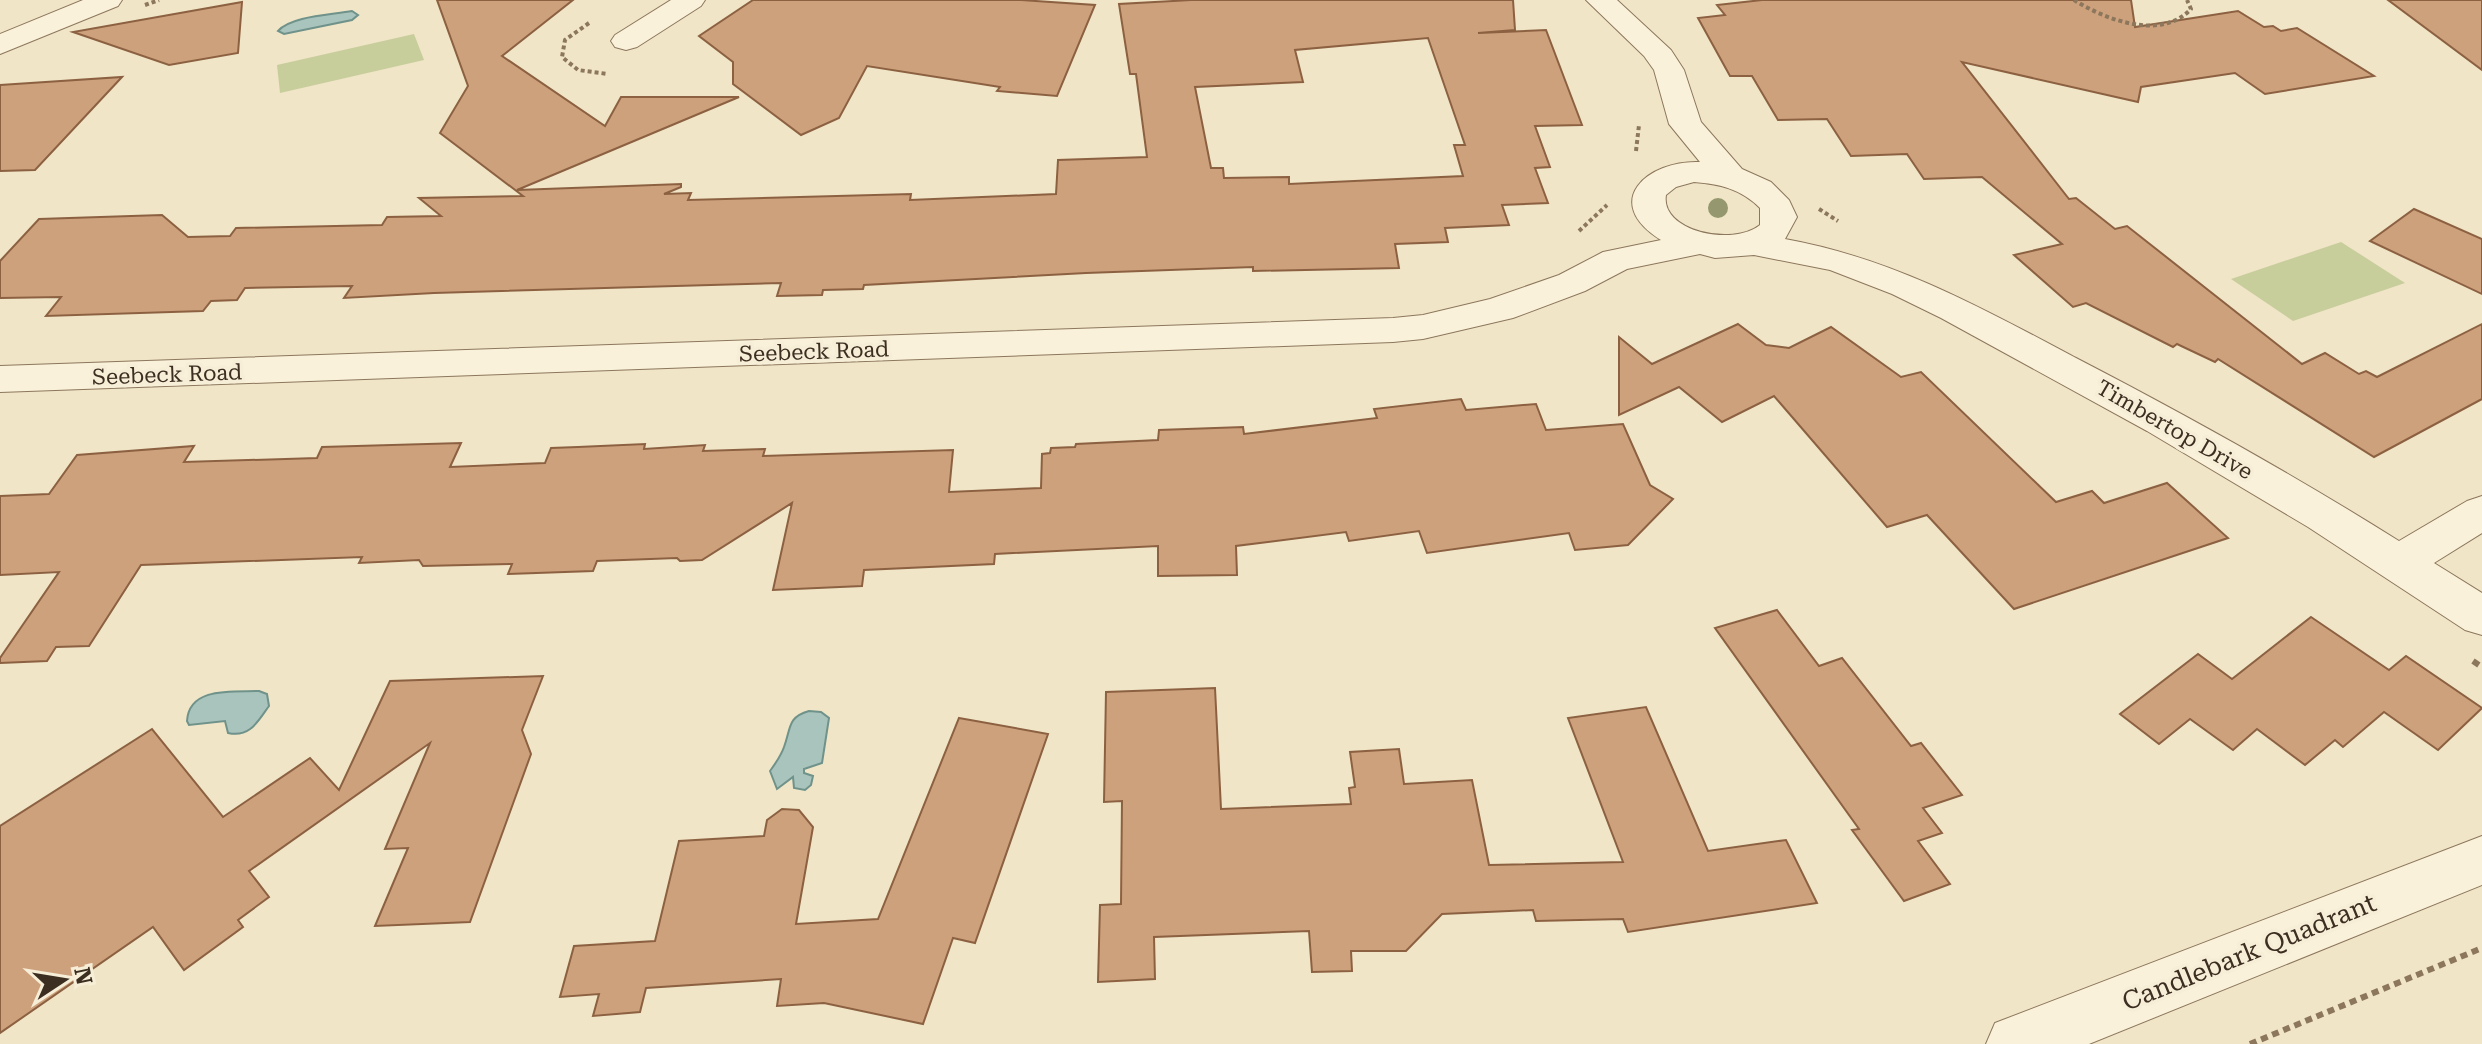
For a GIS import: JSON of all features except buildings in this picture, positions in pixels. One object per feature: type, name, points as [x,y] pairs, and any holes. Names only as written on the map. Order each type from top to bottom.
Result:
[{"type":"street","points":[[0,45],[108,0]]},
{"type":"street","points":[[626,41],[691,0]]},
{"type":"street","points":[[1600,0],[1656,50],[1669,70],[1685,124],[1729,175]]},
{"type":"street","name":"Seebeck Road","points":[[1616,260],[1656,194],[1685,124]]},
{"type":"street","points":[[1695,244],[1670,233],[1656,194],[1694,172],[1729,175]]},
{"type":"street","name":"Timbertop Drive","points":[[1729,175],[1792,206],[1854,265]]},
{"type":"street","points":[[1754,244],[1774,233],[1792,206]]},
{"type":"street","name":"Seebeck Road","points":[[0,379],[1393,330],[1500,309],[1572,283],[1616,260],[1695,244]]},
{"type":"street","name":"Timbertop Drive","points":[[1695,244],[1729,248],[1754,244],[1854,265],[1922,296],[2125,400],[2399,562],[2482,617]]},
{"type":"street","points":[[2399,562],[2482,512]]},
{"type":"street","name":"Candlebark Quadrant","points":[[2016,1044],[2482,860]]},
{"type":"path","points":[[2074,0],[2107,18],[2148,24],[2178,21],[2187,16],[2191,9],[2187,0]]},
{"type":"path","points":[[1634,160],[1639,120]]},
{"type":"path","points":[[1569,237],[1592,220],[1614,197]]},
{"type":"path","points":[[1792,206],[1839,221]]},
{"type":"path","points":[[2250,1044],[2482,948]]},
{"type":"green space","points":[[414,34],[424,60],[280,93],[277,65]]},
{"type":"green space","points":[[2341,242],[2405,283],[2293,321],[2231,279]]},
{"type":"water","points":[[352,11],[358,15],[352,20],[284,34],[278,31],[302,19]]},
{"type":"water","points":[[259,691],[267,694],[269,706],[248,731],[228,733],[225,721],[189,725],[187,721],[190,710],[204,696]]},
{"type":"water","points":[[809,711],[821,712],[829,718],[822,763],[804,769],[804,773],[813,776],[811,785],[805,790],[794,788],[793,777],[777,789],[770,771],[783,750],[793,720]]}]
